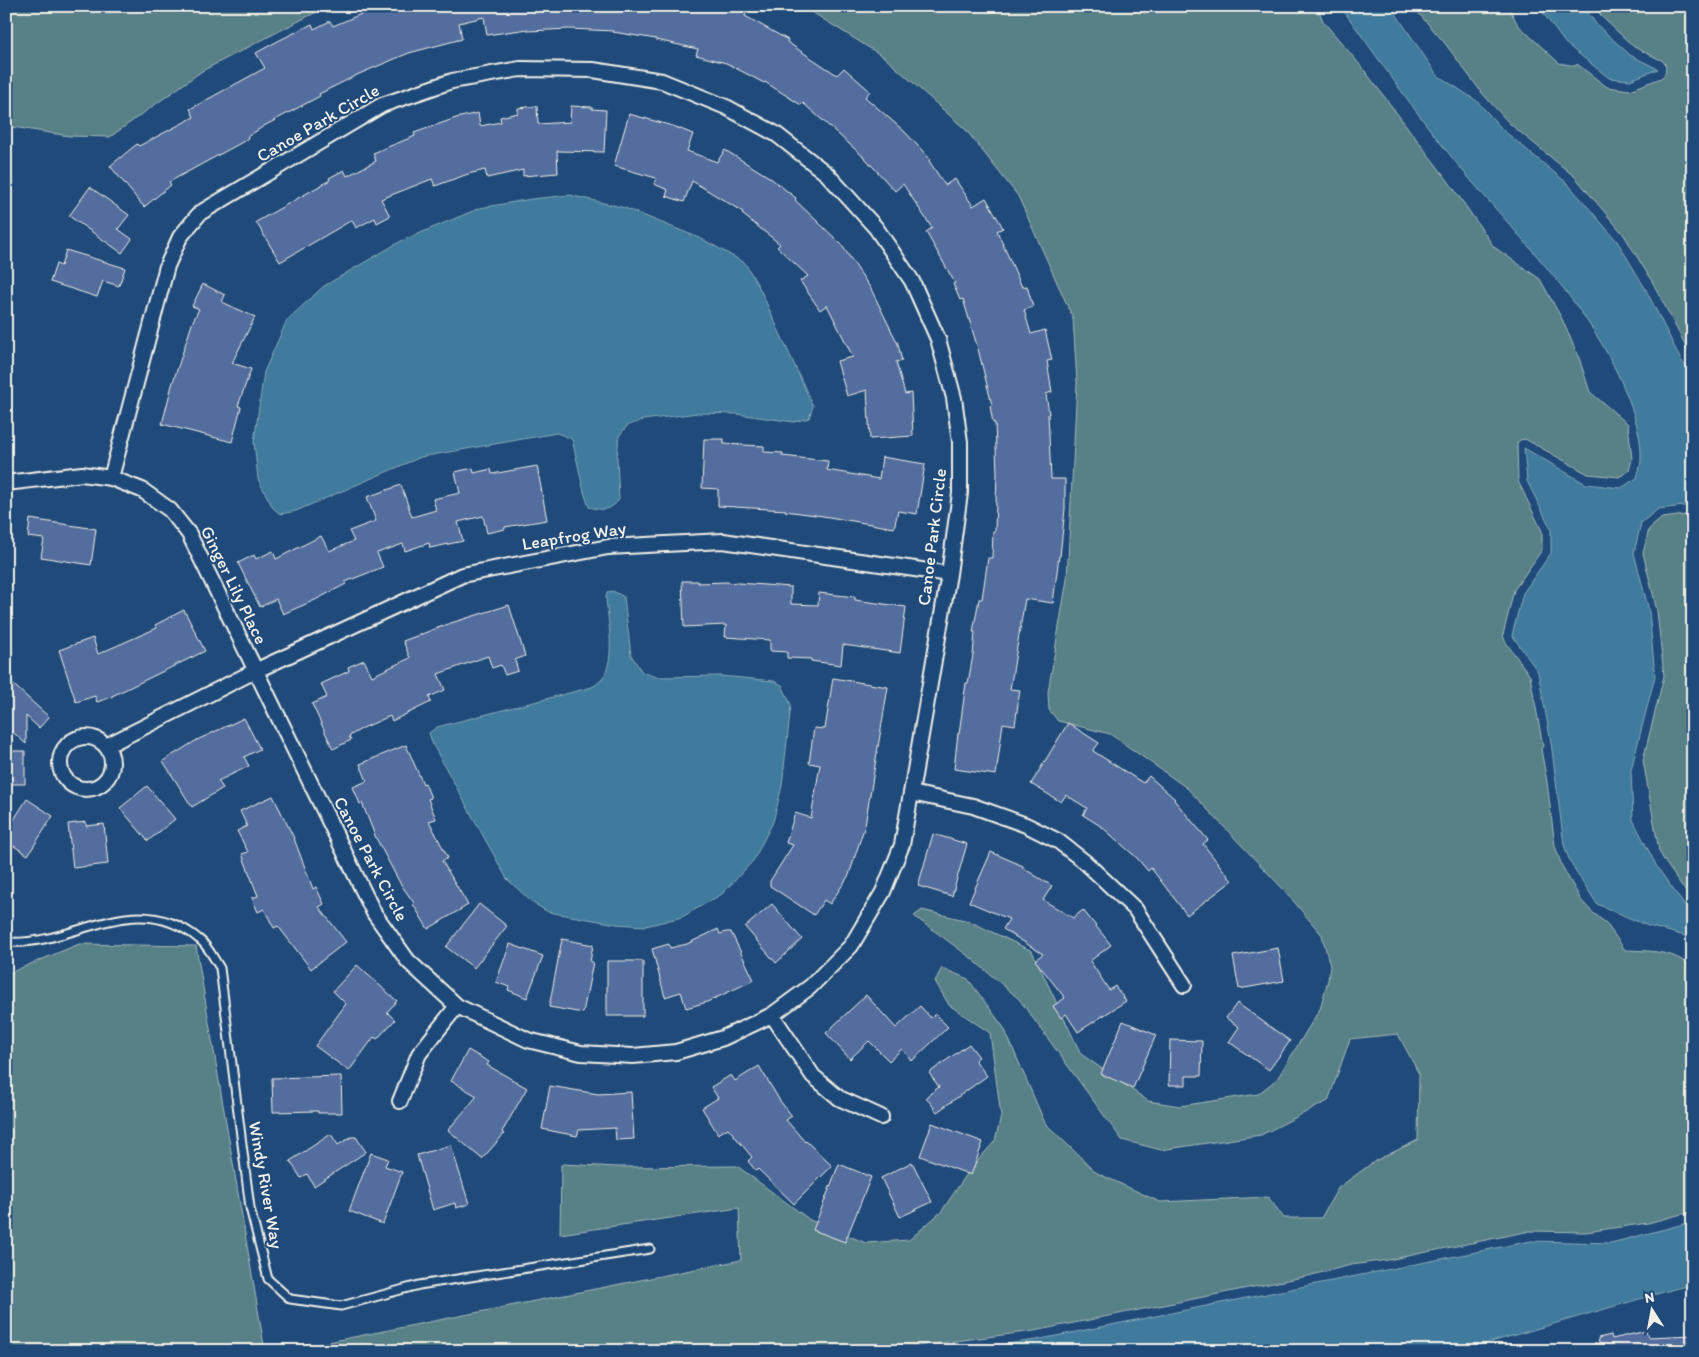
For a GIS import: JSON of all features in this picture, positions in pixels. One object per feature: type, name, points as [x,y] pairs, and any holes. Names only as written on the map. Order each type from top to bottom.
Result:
[{"type":"street","name":"Canoe Park Circle","points":[[111,478],[166,266],[180,237],[200,213],[382,105],[452,81],[520,69],[593,70],[662,81],[735,112],[776,134],[827,174],[876,228],[912,281],[938,339],[954,398],[960,442],[960,493],[949,574],[902,845],[883,892],[851,946],[810,987],[772,1015],[723,1038],[676,1052],[633,1056],[581,1053],[528,1040],[456,1006],[408,961],[374,913],[255,671]]},
{"type":"street","name":"Ginger Lily Place","points":[[7,487],[82,474],[111,478],[142,490],[170,510],[189,534],[255,671]]},
{"type":"street","name":"Leapfrog Way","points":[[106,746],[255,671],[462,575],[608,547],[723,541],[949,574]]},
{"type":"street","points":[[911,793],[972,806],[1026,825],[1058,841],[1085,862],[1135,910],[1184,985]]},
{"type":"street","points":[[400,1101],[419,1054],[456,1006]]},
{"type":"street","points":[[772,1015],[813,1076],[839,1098],[882,1117]]},
{"type":"lane","name":"Windy River Way","points":[[6,942],[46,939],[128,916],[155,917],[184,928],[201,940],[220,968],[250,1208],[258,1242],[268,1279],[290,1299],[341,1306],[419,1286],[650,1249]]},
{"type":"green space","points":[[12,6],[328,6],[202,71],[110,137],[69,136],[6,126],[6,24]]},
{"type":"green space","points":[[802,6],[1317,6],[1323,21],[1361,66],[1449,182],[1494,247],[1540,279],[1562,319],[1579,358],[1590,392],[1628,424],[1632,459],[1629,471],[1619,477],[1588,474],[1525,439],[1517,443],[1518,481],[1542,531],[1542,550],[1514,590],[1503,635],[1505,641],[1530,676],[1543,746],[1541,749],[1555,846],[1562,866],[1581,900],[1606,923],[1625,950],[1652,951],[1669,955],[1693,968],[1693,1214],[1682,1214],[1648,1223],[1586,1232],[1530,1231],[1388,1260],[1351,1265],[1308,1276],[1034,1331],[878,1351],[283,1351],[741,1260],[739,1208],[560,1234],[561,1165],[563,1164],[617,1167],[737,1166],[810,1220],[866,1243],[909,1240],[941,1212],[971,1168],[995,1141],[1001,1116],[990,1033],[949,1005],[935,981],[942,968],[968,979],[1004,1028],[1045,1123],[1097,1173],[1160,1202],[1268,1197],[1284,1218],[1321,1218],[1338,1188],[1375,1161],[1418,1140],[1419,1074],[1398,1034],[1350,1039],[1328,1101],[1261,1135],[1161,1150],[1122,1140],[1019,999],[971,958],[914,916],[922,910],[969,921],[1032,951],[1081,1054],[1148,1101],[1180,1106],[1258,1094],[1277,1079],[1320,1009],[1330,966],[1322,935],[1284,890],[1187,788],[1110,734],[1058,721],[1049,710],[1048,692],[1067,579],[1077,383],[1073,318],[1018,196],[966,130],[884,57]]},
{"type":"green space","points":[[1412,6],[1508,6],[1518,25],[1559,63],[1576,66],[1577,64],[1607,87],[1630,90],[1661,78],[1665,74],[1666,66],[1663,61],[1634,47],[1602,17],[1595,6],[1693,6],[1693,360],[1653,283],[1624,235],[1575,177],[1509,123],[1482,93],[1444,42]]},
{"type":"green space","points":[[1693,514],[1693,902],[1659,851],[1643,760],[1664,676],[1657,611],[1643,553],[1649,529],[1662,518]]},
{"type":"green space","points":[[79,944],[196,946],[265,1351],[6,1351],[6,972],[9,973]]},
{"type":"water","points":[[1340,6],[1392,6],[1437,75],[1477,101],[1503,130],[1568,184],[1617,241],[1645,288],[1681,360],[1693,375],[1693,505],[1658,509],[1641,523],[1634,553],[1649,611],[1655,676],[1631,770],[1633,820],[1657,867],[1692,916],[1693,938],[1648,926],[1597,904],[1570,862],[1564,845],[1551,742],[1538,672],[1512,635],[1523,593],[1551,553],[1551,529],[1527,481],[1524,448],[1586,484],[1621,488],[1637,478],[1641,462],[1639,436],[1628,398],[1613,363],[1594,331],[1572,300],[1549,270],[1436,137]]},
{"type":"water","points":[[1538,6],[1584,6],[1596,24],[1630,55],[1658,69],[1630,80],[1609,78],[1565,43]]},
{"type":"water","points":[[570,195],[625,208],[702,239],[745,263],[760,289],[813,406],[809,418],[794,422],[737,414],[698,413],[643,420],[627,426],[619,436],[617,457],[619,500],[606,509],[589,507],[572,439],[557,433],[421,457],[296,511],[280,514],[273,508],[258,479],[254,442],[264,372],[287,320],[324,286],[401,241],[480,208],[531,199]]},
{"type":"water","points":[[613,591],[624,597],[631,655],[642,672],[656,677],[721,676],[774,681],[782,685],[791,705],[782,786],[773,822],[753,861],[722,894],[682,917],[646,926],[616,924],[548,912],[533,903],[507,879],[433,745],[429,733],[437,727],[592,687],[601,680],[609,660],[610,634],[606,598],[607,592]]},
{"type":"water","points":[[1693,1223],[1693,1285],[1460,1351],[955,1351],[1036,1340],[1531,1241],[1611,1243]]},
{"type":"building","points":[[405,6],[725,6],[746,12],[745,16],[788,40],[787,42],[837,75],[844,68],[870,91],[865,97],[905,132],[930,159],[929,161],[945,185],[955,179],[973,206],[986,198],[1003,228],[997,231],[1022,287],[1027,286],[1033,307],[1024,310],[1031,334],[1045,330],[1052,360],[1047,361],[1052,392],[1046,394],[1049,414],[1051,479],[1065,479],[1065,509],[1053,603],[1025,599],[1010,689],[1020,690],[1015,725],[1003,723],[996,775],[954,769],[966,683],[968,683],[973,655],[975,632],[973,632],[979,599],[982,599],[988,558],[992,558],[993,531],[995,531],[997,473],[995,423],[993,423],[990,406],[992,405],[978,349],[963,299],[960,300],[953,284],[955,283],[926,232],[932,228],[903,184],[895,191],[865,158],[803,103],[801,105],[765,82],[726,63],[696,55],[698,49],[614,31],[569,29],[528,31],[528,29],[487,35],[484,17],[459,23],[462,39],[409,53],[359,74],[319,94],[320,96],[264,126],[247,137],[248,139],[169,182],[171,185],[144,207],[110,166],[137,144],[139,146],[194,117],[190,109],[265,68],[256,53],[278,41],[312,24],[314,29],[330,21],[333,26],[375,8],[377,13]]},
{"type":"building","points":[[537,106],[538,124],[570,122],[571,106],[606,110],[604,152],[557,151],[558,173],[523,176],[523,170],[487,178],[485,170],[435,186],[432,179],[381,199],[390,216],[377,223],[375,218],[356,228],[352,220],[280,262],[256,222],[344,170],[347,176],[376,161],[373,153],[415,136],[414,133],[456,118],[478,113],[480,126],[501,122],[500,117],[518,113],[518,108]]},
{"type":"building","points":[[629,114],[673,126],[693,134],[687,151],[717,162],[725,150],[769,177],[796,198],[795,200],[841,244],[871,289],[898,344],[902,361],[896,362],[905,394],[911,393],[913,436],[870,439],[867,390],[847,396],[837,361],[853,357],[827,305],[820,310],[800,281],[808,276],[777,247],[780,244],[742,214],[743,212],[692,181],[684,202],[666,196],[668,190],[654,184],[656,178],[614,166]]},
{"type":"building","points":[[90,187],[129,215],[118,229],[132,239],[122,253],[69,216]]},
{"type":"building","points":[[66,250],[125,268],[119,286],[103,281],[97,297],[50,282],[56,264],[61,266]]},
{"type":"building","points":[[203,284],[225,295],[222,302],[255,317],[232,363],[251,369],[238,406],[241,407],[232,442],[162,424],[172,385],[193,321],[199,309],[192,306]]},
{"type":"building","points":[[704,439],[724,439],[724,444],[764,446],[764,452],[783,453],[782,456],[828,461],[827,470],[879,479],[882,457],[925,464],[917,514],[898,511],[894,528],[786,510],[718,506],[718,489],[702,488]]},
{"type":"building","points":[[537,466],[547,520],[505,527],[505,529],[487,533],[483,516],[458,522],[463,541],[430,548],[429,543],[405,551],[403,544],[377,553],[383,567],[345,582],[346,584],[315,600],[283,614],[276,599],[260,607],[238,563],[254,555],[256,559],[273,551],[276,559],[321,536],[329,551],[354,541],[349,531],[376,521],[367,497],[401,485],[412,517],[436,510],[433,499],[460,493],[455,472],[473,468],[474,473],[491,469],[492,474]]},
{"type":"building","points":[[30,519],[96,529],[91,565],[41,557],[44,539],[28,537]]},
{"type":"building","points":[[682,581],[791,587],[791,604],[818,605],[819,593],[855,597],[855,600],[906,607],[900,653],[843,645],[841,665],[811,661],[811,659],[787,658],[787,652],[770,651],[770,640],[725,637],[726,625],[684,627]]},
{"type":"building","points":[[509,605],[525,656],[515,660],[518,671],[505,675],[501,665],[492,668],[488,656],[438,674],[445,690],[429,697],[431,702],[392,721],[390,716],[363,728],[349,736],[351,740],[333,749],[312,704],[327,697],[321,684],[349,671],[348,667],[364,660],[372,676],[410,658],[403,641],[451,623]]},
{"type":"building","points":[[184,610],[205,651],[112,697],[97,702],[95,696],[76,702],[59,650],[93,638],[98,654],[157,628],[155,625]]},
{"type":"building","points":[[6,678],[49,717],[39,728],[26,716],[26,744],[6,726]]},
{"type":"building","points":[[833,678],[888,687],[865,825],[849,875],[830,904],[824,900],[814,915],[770,886],[770,881],[793,845],[786,843],[795,813],[811,818],[820,765],[809,763],[814,728],[825,729]]},
{"type":"building","points":[[244,718],[260,749],[244,757],[249,766],[218,781],[223,788],[192,807],[163,761],[197,740]]},
{"type":"building","points":[[1068,723],[1099,743],[1093,751],[1143,783],[1149,776],[1175,799],[1208,840],[1203,844],[1232,881],[1187,915],[1151,868],[1148,871],[1137,858],[1102,827],[1083,815],[1087,808],[1066,795],[1061,802],[1031,784]]},
{"type":"building","points":[[406,745],[431,798],[428,799],[436,819],[429,821],[448,858],[442,861],[468,905],[428,929],[376,838],[362,803],[360,804],[353,787],[367,781],[360,764]]},
{"type":"building","points":[[6,751],[25,751],[25,784],[6,784]]},
{"type":"building","points":[[147,786],[175,819],[148,841],[120,808]]},
{"type":"building","points":[[273,796],[293,836],[313,889],[316,887],[324,904],[319,907],[346,942],[311,969],[278,926],[274,928],[264,909],[258,912],[252,898],[258,896],[242,854],[248,852],[237,831],[247,826],[240,811]]},
{"type":"building","points":[[27,799],[53,816],[28,855],[6,841],[6,832]]},
{"type":"building","points":[[86,822],[86,826],[104,824],[108,864],[73,868],[68,824]]},
{"type":"building","points":[[933,834],[967,844],[952,896],[918,886]]},
{"type":"building","points":[[991,852],[1023,866],[1023,868],[1052,886],[1043,900],[1073,918],[1083,910],[1111,945],[1090,961],[1109,990],[1115,986],[1126,1001],[1078,1032],[1066,1014],[1061,1018],[1053,1006],[1065,998],[1035,960],[1043,954],[1003,929],[1009,919],[969,902]]},
{"type":"building","points":[[479,904],[507,926],[474,968],[446,947]]},
{"type":"building","points":[[772,904],[802,939],[776,963],[745,927]]},
{"type":"building","points":[[718,929],[720,934],[731,932],[754,980],[707,1002],[686,1008],[681,992],[665,997],[652,949],[669,944],[670,948],[687,944]]},
{"type":"building","points":[[562,939],[593,945],[590,962],[593,962],[583,1013],[549,1007]]},
{"type":"building","points":[[510,944],[543,956],[527,998],[508,990],[509,987],[496,982]]},
{"type":"building","points":[[1278,948],[1284,981],[1239,989],[1233,956]]},
{"type":"building","points":[[607,961],[643,961],[643,1016],[607,1016]]},
{"type":"building","points":[[357,965],[397,1001],[387,1012],[395,1020],[377,1039],[374,1037],[349,1071],[315,1046],[346,1004],[333,991]]},
{"type":"building","points":[[866,995],[896,1028],[920,1006],[931,1018],[935,1014],[948,1027],[912,1061],[902,1049],[889,1061],[869,1041],[850,1059],[826,1033]]},
{"type":"building","points":[[1237,1003],[1290,1041],[1269,1070],[1229,1042],[1239,1027],[1226,1018]]},
{"type":"building","points":[[1123,1021],[1156,1035],[1133,1088],[1101,1074]]},
{"type":"building","points":[[1170,1040],[1202,1041],[1201,1076],[1186,1076],[1186,1085],[1169,1085]]},
{"type":"building","points":[[969,1044],[979,1057],[975,1060],[987,1076],[937,1112],[926,1097],[939,1087],[929,1073]]},
{"type":"building","points":[[468,1050],[489,1062],[487,1065],[527,1088],[502,1132],[504,1134],[482,1159],[448,1130],[477,1096],[451,1081]]},
{"type":"building","points":[[759,1066],[780,1101],[792,1116],[786,1120],[805,1142],[832,1166],[794,1204],[758,1169],[756,1171],[748,1161],[752,1157],[728,1128],[718,1134],[702,1108],[718,1098],[711,1087],[731,1075],[735,1081]]},
{"type":"building","points":[[341,1076],[342,1113],[318,1113],[318,1111],[273,1112],[272,1078]]},
{"type":"building","points":[[550,1086],[598,1094],[631,1092],[634,1139],[616,1140],[615,1128],[579,1130],[577,1136],[542,1129]]},
{"type":"building","points":[[932,1123],[983,1142],[971,1175],[920,1156]]},
{"type":"building","points":[[331,1134],[338,1145],[351,1137],[356,1137],[366,1152],[314,1186],[307,1174],[301,1178],[290,1161]]},
{"type":"building","points":[[451,1145],[469,1204],[456,1208],[455,1203],[433,1210],[417,1155]]},
{"type":"building","points":[[371,1153],[388,1159],[385,1166],[402,1172],[383,1224],[349,1211]]},
{"type":"building","points":[[912,1162],[932,1202],[900,1217],[881,1178]]},
{"type":"building","points":[[839,1164],[871,1177],[845,1242],[813,1230]]},
{"type":"building","points":[[1646,1331],[1648,1337],[1693,1335],[1693,1351],[1587,1351],[1587,1346],[1599,1343],[1598,1338],[1611,1335],[1612,1339]]}]
